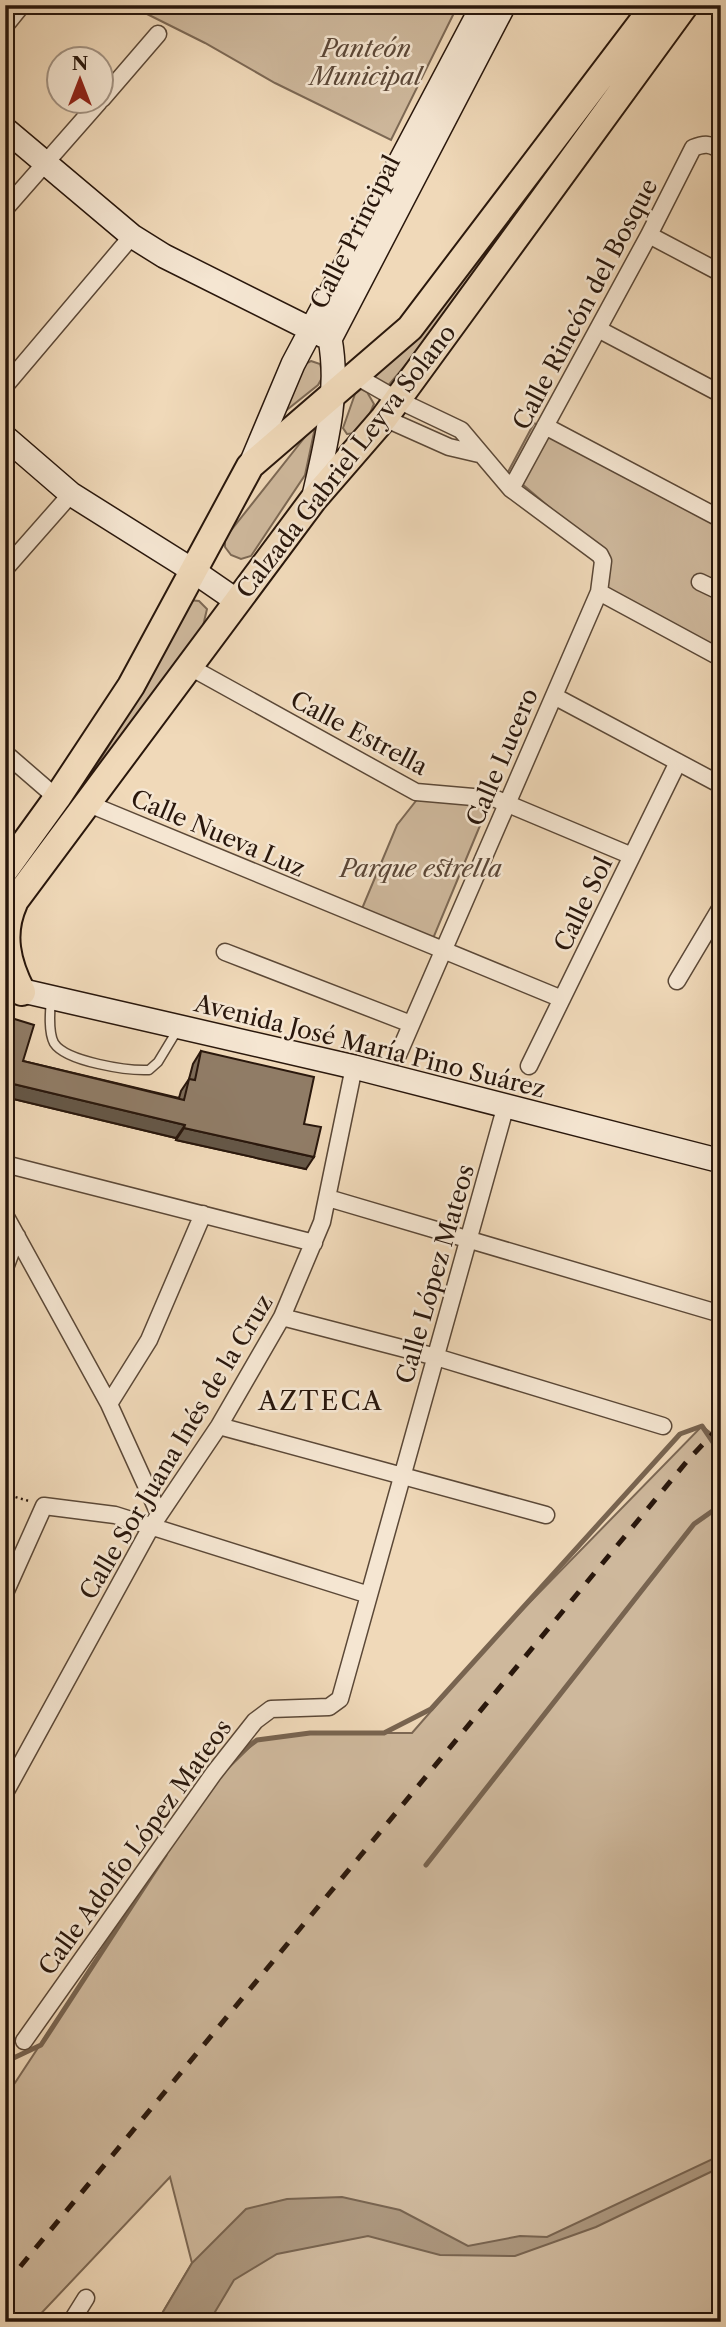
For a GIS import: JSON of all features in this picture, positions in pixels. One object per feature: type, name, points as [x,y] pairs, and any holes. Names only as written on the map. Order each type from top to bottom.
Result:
[{"type":"main road","name":"Calzada Gabriel Leyva Solano","points":[[5,870],[57,798],[131,686],[250,466],[411,328],[655,5]]},
{"type":"main road","name":"Calzada Gabriel Leyva Solano","points":[[9,909],[313,500],[391,409],[685,5]]},
{"type":"main road","points":[[9,909],[6,951],[14,989]]},
{"type":"street","points":[[5,26],[22,5]]},
{"type":"street","name":"Calle Principal","points":[[320,334],[483,5]]},
{"type":"street","name":"Calle Principal","points":[[250,466],[293,364],[320,334],[504,5]]},
{"type":"street","points":[[116,82],[158,34]]},
{"type":"street","points":[[5,209],[86,116]]},
{"type":"street","points":[[5,130],[132,236],[164,256],[320,334]]},
{"type":"street","name":"Calle Rincón del Bosque","points":[[511,489],[649,235],[693,148],[710,144],[721,150]]},
{"type":"street","points":[[649,235],[721,273]]},
{"type":"street","points":[[5,386],[132,236]]},
{"type":"street","points":[[598,329],[721,394]]},
{"type":"street","name":"Calle Principal","points":[[313,500],[327,438],[334,357],[320,334]]},
{"type":"street","points":[[356,376],[391,409],[449,447],[479,454]]},
{"type":"street","points":[[391,409],[461,430],[511,489]]},
{"type":"street","points":[[545,426],[721,519]]},
{"type":"street","points":[[5,437],[71,494],[237,601]]},
{"type":"street","name":"Calle Lucero","points":[[398,1055],[599,592],[603,561],[600,555],[511,489]]},
{"type":"street","points":[[5,569],[71,494]]},
{"type":"street","points":[[700,582],[721,592]]},
{"type":"street","points":[[599,592],[721,657]]},
{"type":"street","name":"Calle Estrella","points":[[190,667],[416,792],[496,799],[632,856]]},
{"type":"street","points":[[554,696],[721,785]]},
{"type":"street","points":[[5,753],[57,798]]},
{"type":"street","name":"Calle Sol","points":[[529,1066],[678,762]]},
{"type":"street","name":"Calle Nueva Luz","points":[[89,804],[562,999]]},
{"type":"street","points":[[677,981],[721,907]]},
{"type":"street","points":[[225,952],[411,1024]]},
{"type":"street","name":"Avenida José María Pino Suárez","points":[[14,989],[354,1067],[721,1161]]},
{"type":"street","name":"Calle Sor Juana Inés de la Cruz","points":[[5,1793],[155,1520],[219,1426],[282,1317],[314,1242],[328,1198],[354,1067]]},
{"type":"street","name":"Calle López Mateos","points":[[340,1699],[506,1105]]},
{"type":"street","points":[[5,1164],[314,1242]]},
{"type":"street","points":[[328,1198],[721,1314]]},
{"type":"street","points":[[109,1404],[149,1340],[203,1214]]},
{"type":"street","points":[[5,1215],[109,1404],[155,1520]]},
{"type":"street","points":[[5,1268],[17,1236]]},
{"type":"street","points":[[282,1317],[436,1356],[663,1426]]},
{"type":"street","points":[[219,1426],[546,1515]]},
{"type":"street","points":[[5,1593],[44,1506],[155,1520],[369,1595]]},
{"type":"street","name":"Calle Adolfo López Mateos","points":[[24,2041],[214,1773],[256,1721],[271,1709],[329,1707],[340,1699]]},
{"type":"street","points":[[71,2322],[86,2298]]},
{"type":"lane","points":[[51,999],[54,1043],[63,1051],[81,1059],[110,1067],[133,1071],[149,1070],[158,1062],[180,1027]]},
{"type":"path","points":[[5,1494],[44,1506]]},
{"type":"green space","name":"Panteón Municipal","points":[[129,5],[458,5],[391,140],[275,83],[205,43]]},
{"type":"green space","points":[[664,5],[676,5],[425,342],[387,387],[371,376]]},
{"type":"green space","points":[[311,361],[320,364],[323,376],[318,385],[283,413],[305,364]]},
{"type":"green space","points":[[361,389],[367,392],[374,404],[361,428],[347,434],[343,428],[355,394]]},
{"type":"green space","points":[[316,423],[305,475],[251,556],[241,559],[231,555],[225,547],[225,538]]},
{"type":"green space","points":[[534,423],[721,525],[721,652],[597,584],[595,546],[508,472]]},
{"type":"green space","points":[[189,600],[199,601],[207,609],[203,626],[78,796],[111,742]]},
{"type":"green space","name":"Parque estrella","points":[[419,797],[489,804],[432,941],[361,911],[397,825]]},
{"type":"green space","points":[[702,1426],[721,1441],[721,2322],[157,2322],[192,2263],[170,2177],[33,2322],[5,2322],[5,2098],[211,1785],[257,1740],[310,1733],[412,1733],[494,1639]]},
{"type":"shaded area","points":[[721,2155],[721,2167],[596,2227],[515,2256],[440,2255],[368,2236],[277,2254],[234,2280],[209,2322],[157,2322],[192,2263],[246,2209],[287,2199],[342,2197],[400,2210],[468,2246],[520,2236],[547,2237]]},
{"type":"building","points":[[5,1016],[34,1025],[23,1061],[184,1100],[189,1079],[195,1080],[201,1051],[314,1077],[304,1124],[321,1127],[314,1157],[184,1128],[185,1125],[5,1082]]},
{"type":"waterway","points":[[238,1754],[257,1740],[310,1733],[384,1733],[431,1709],[680,1434],[702,1426],[721,1454]]},
{"type":"waterway","points":[[426,1865],[694,1524],[721,1505]]},
{"type":"waterway","points":[[5,2062],[41,2045],[165,1855]]},
{"type":"railway","points":[[5,2285],[688,1460],[721,1425]]},
{"type":"district","name":"AZTECA","points":[[321,1401]]}]
